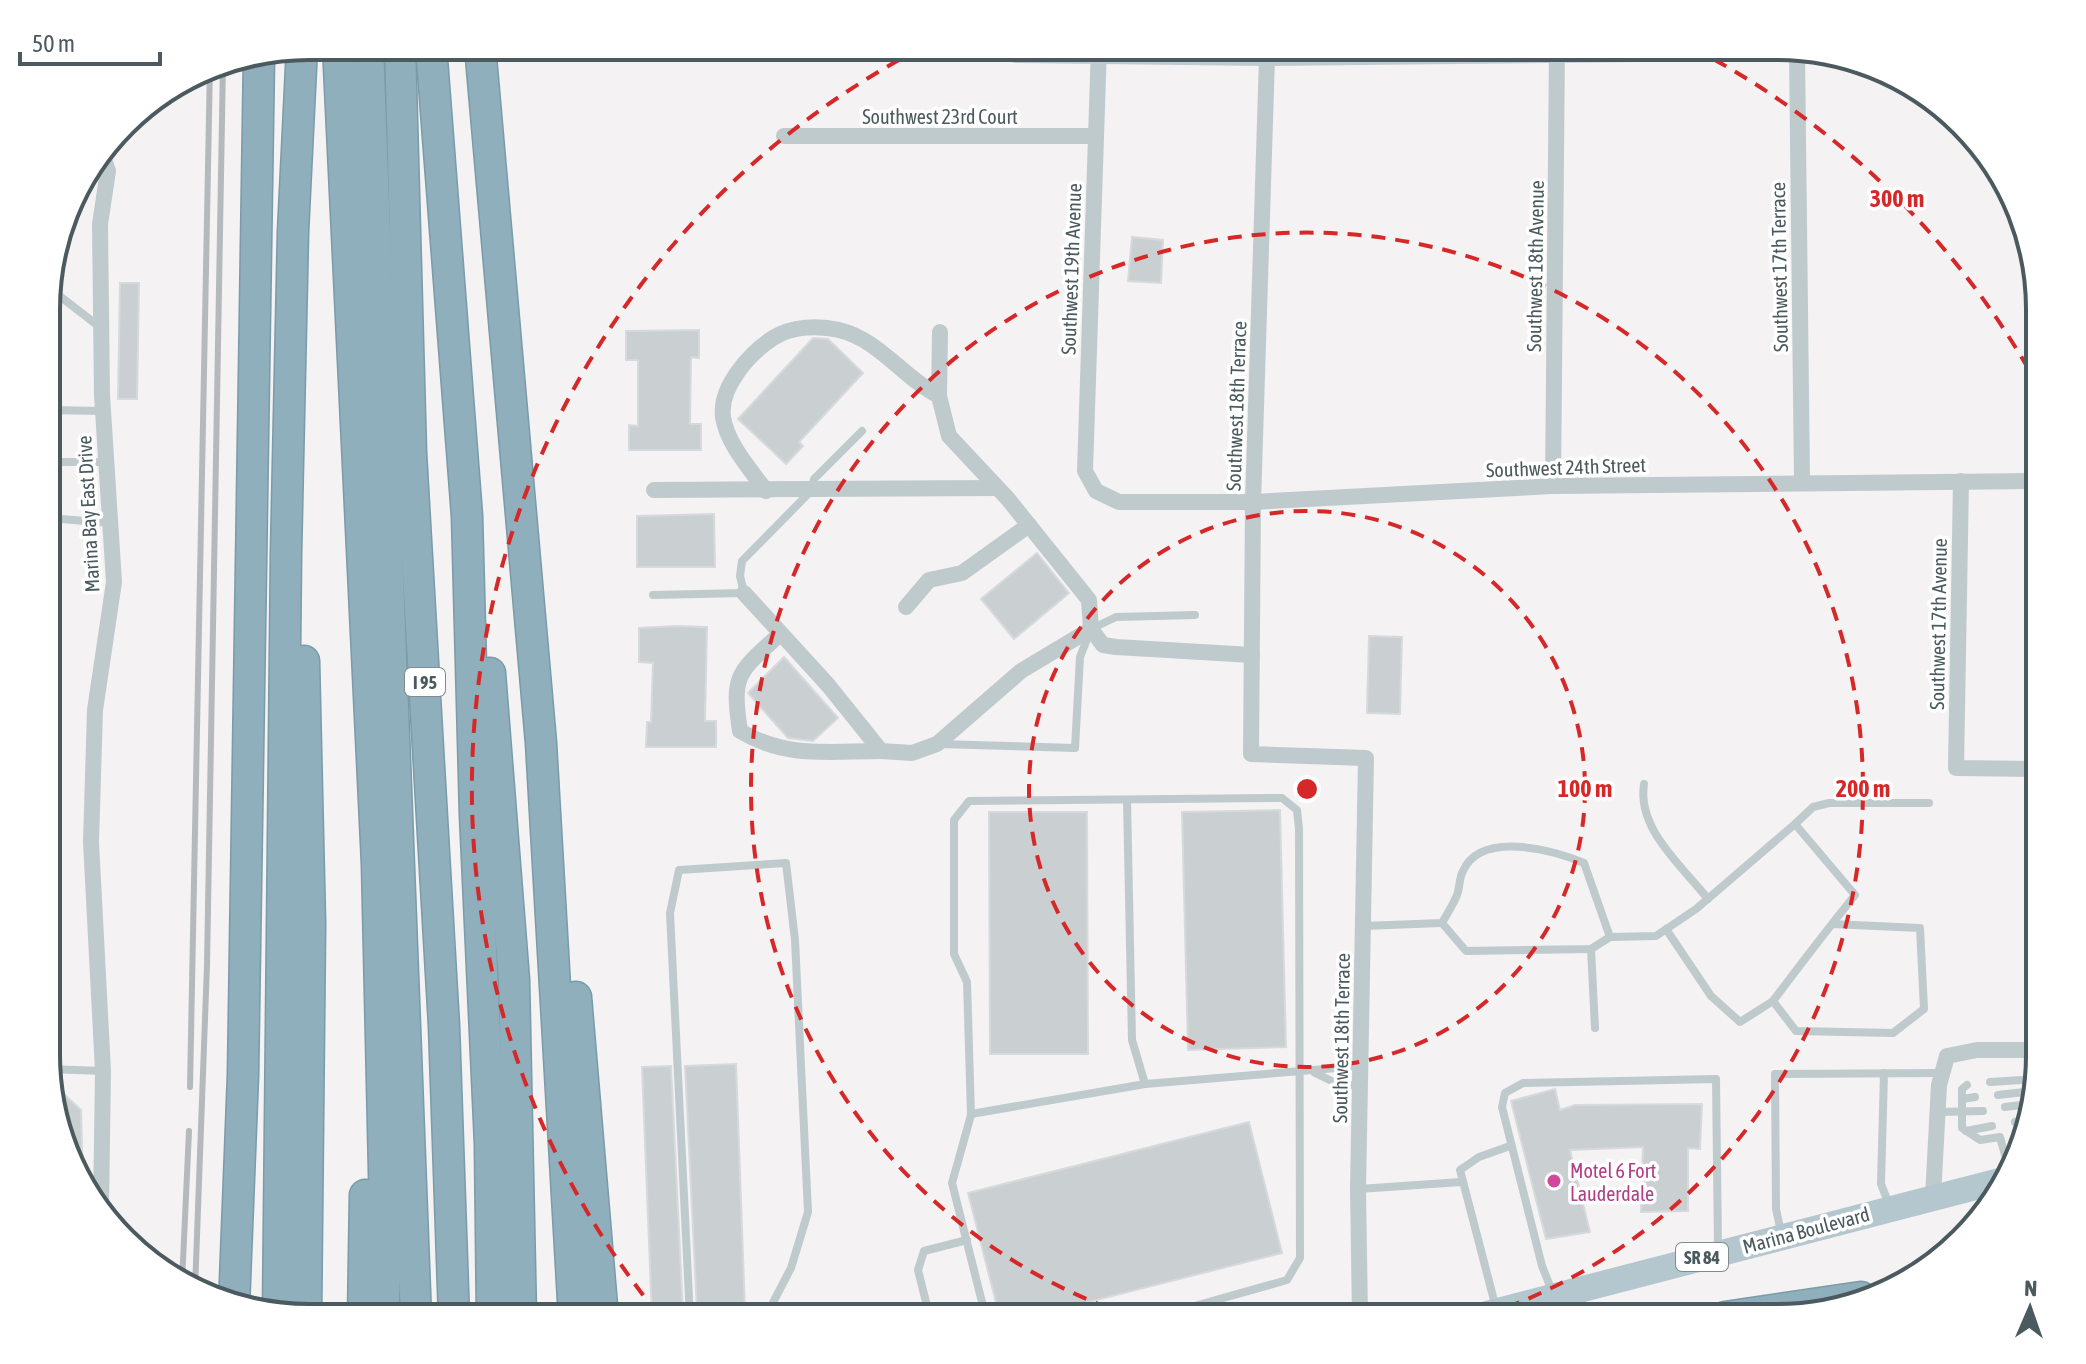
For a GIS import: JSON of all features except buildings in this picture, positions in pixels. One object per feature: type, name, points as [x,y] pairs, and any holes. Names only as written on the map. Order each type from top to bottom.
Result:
[{"type":"highway","points":[[278,1302],[294,204],[301,61]]},
{"type":"highway","points":[[325,61],[359,831],[365,1119],[363,1304]]},
{"type":"highway","points":[[339,61],[377,864],[386,1259],[384,1304]]},
{"type":"highway","points":[[369,61],[415,1304]]},
{"type":"highway","name":"I 95","points":[[400,61],[410,439],[444,1026],[454,1304]]},
{"type":"highway","points":[[432,61],[467,516],[475,815],[490,1144],[492,1304]]},
{"type":"highway","points":[[481,61],[541,743],[573,1304]]},
{"type":"highway","points":[[235,1292],[243,1075],[259,65]]},
{"type":"highway","points":[[290,424],[310,834],[306,1304]]},
{"type":"highway","points":[[467,516],[489,666],[510,912],[521,1192],[521,1304]]},
{"type":"highway","points":[[541,743],[564,838],[602,1304]]},
{"type":"main road","name":"Marina Boulevard","points":[[1527,1303],[1990,1183]]},
{"type":"street","name":"Southwest 19th Avenue","points":[[1096,491],[1085,471],[1099,60]]},
{"type":"street","name":"Southwest 18th Terrace","points":[[1267,60],[1253,502],[1251,754],[1366,758],[1358,1189],[1360,1303]]},
{"type":"street","name":"Southwest 18th Avenue","points":[[1553,486],[1557,60]]},
{"type":"street","name":"Southwest 17th Terrace","points":[[1797,61],[1802,481]]},
{"type":"street","name":"Southwest 23rd Court","points":[[784,136],[1095,136]]},
{"type":"street","name":"Marina Bay East Drive","points":[[101,1192],[103,1071],[91,842],[95,710],[114,582],[101,328],[100,224],[108,171],[106,166]]},
{"type":"street","points":[[766,491],[736,448],[723,417],[726,388],[773,338],[796,329],[818,326],[869,339],[916,384],[939,396]]},
{"type":"street","points":[[940,332],[939,396],[949,436],[1029,525],[1089,600],[1091,629],[1103,645],[1252,655]]},
{"type":"street","name":"Southwest 17th Avenue","points":[[1961,481],[1956,768],[2025,769]]},
{"type":"street","name":"Southwest 24th Street","points":[[1096,491],[1119,502],[1253,502],[1553,486],[2025,481]]},
{"type":"street","points":[[654,490],[997,488]]},
{"type":"street","points":[[906,607],[929,580],[962,573],[1029,525]]},
{"type":"street","points":[[744,593],[828,685],[881,751]]},
{"type":"street","points":[[780,634],[740,672],[735,697],[740,731],[764,745],[790,752],[912,753],[937,744],[1021,671],[1091,629]]},
{"type":"street","points":[[1933,1197],[1937,1112],[1947,1056],[1977,1050],[2025,1050]]},
{"type":"lane","points":[[61,297],[101,328]]},
{"type":"lane","points":[[60,410],[103,411]]},
{"type":"lane","points":[[653,595],[744,593],[740,576],[742,561],[811,491],[814,479],[862,431]]},
{"type":"lane","points":[[60,462],[107,462]]},
{"type":"lane","points":[[60,519],[111,523]]},
{"type":"lane","points":[[937,744],[1075,748],[1080,657],[1091,629],[1116,617],[1195,615]]},
{"type":"lane","points":[[1644,784],[1641,800],[1646,819],[1708,899]]},
{"type":"lane","points":[[982,1304],[952,1183],[971,1114],[967,982],[954,954],[954,820],[969,801],[1282,798],[1297,810],[1302,1072],[1300,1258],[1287,1280],[1204,1303]]},
{"type":"lane","points":[[1127,800],[1132,1040],[1145,1084]]},
{"type":"lane","points":[[1442,923],[1466,951],[1591,949],[1610,937],[1656,936],[1708,899],[1813,807],[1829,803],[1929,803]]},
{"type":"lane","points":[[1666,929],[1711,996],[1740,1022],[1773,1001],[1855,895],[1795,824]]},
{"type":"lane","points":[[1442,923],[1457,896],[1463,869],[1477,854],[1504,845],[1553,850],[1584,863],[1610,937]]},
{"type":"lane","points":[[689,1304],[670,913],[679,870],[786,863],[795,940],[808,1212],[791,1268],[772,1304]]},
{"type":"lane","points":[[1363,926],[1442,923]]},
{"type":"lane","points":[[1773,1001],[1796,1031],[1829,1033],[1893,1033],[1924,1009],[1920,928],[1832,924]]},
{"type":"lane","points":[[1591,949],[1595,1028]]},
{"type":"lane","points":[[971,1114],[1145,1084],[1361,1066]]},
{"type":"lane","points":[[61,1069],[103,1071]]},
{"type":"lane","points":[[1314,1072],[1340,1085],[1360,1085]]},
{"type":"lane","points":[[1884,1073],[1881,1184],[1891,1208]]},
{"type":"lane","points":[[1782,1236],[1776,1209],[1775,1074],[1942,1073]]},
{"type":"lane","points":[[1554,1296],[1542,1266],[1502,1107],[1505,1093],[1513,1086],[1716,1079],[1719,1253]]},
{"type":"lane","points":[[1990,1082],[2024,1080]]},
{"type":"lane","points":[[1967,1085],[1962,1089],[1962,1128],[1980,1140],[2000,1137],[2005,1154]]},
{"type":"lane","points":[[1998,1095],[2022,1092]]},
{"type":"lane","points":[[1962,1099],[1975,1097]]},
{"type":"lane","points":[[2005,1107],[2021,1105]]},
{"type":"lane","points":[[1937,1112],[1962,1114],[1983,1111]]},
{"type":"lane","points":[[1966,1131],[1992,1126]]},
{"type":"lane","points":[[1495,1303],[1460,1170],[1479,1157],[1510,1146]]},
{"type":"lane","points":[[1358,1189],[1461,1182]]},
{"type":"lane","points":[[926,1304],[918,1270],[924,1251],[967,1240]]},
{"type":"railway","points":[[196,1276],[207,965],[223,76]]},
{"type":"railway","points":[[190,1087],[210,81]]},
{"type":"railway","points":[[183,1269],[189,1131]]},
{"type":"place","name":"Motel 6 Fort Lauderdale","points":[[1554,1181]]}]
